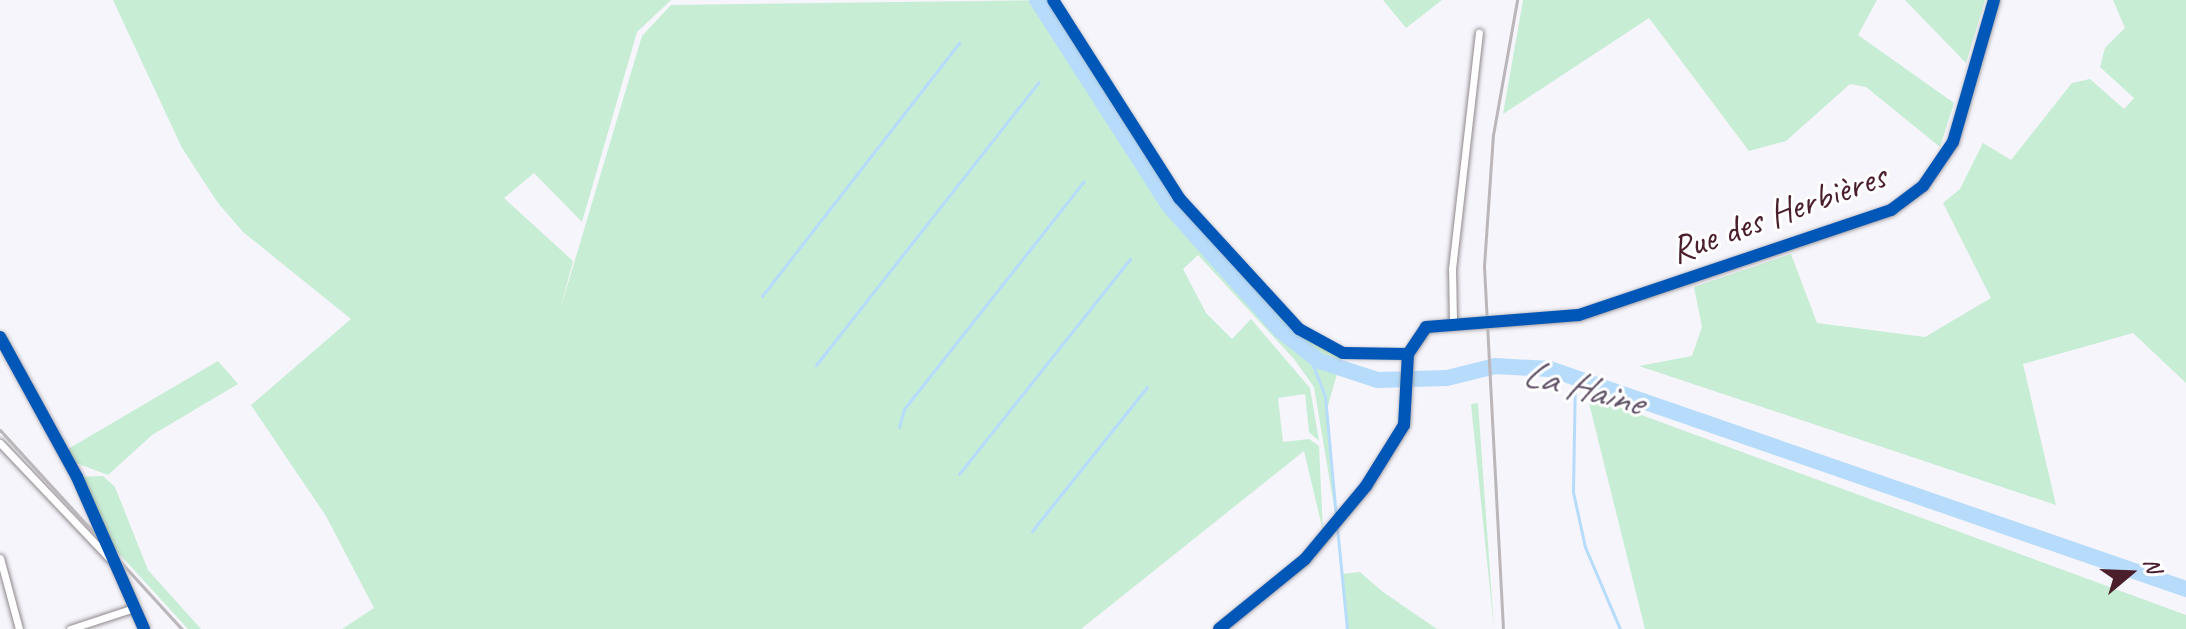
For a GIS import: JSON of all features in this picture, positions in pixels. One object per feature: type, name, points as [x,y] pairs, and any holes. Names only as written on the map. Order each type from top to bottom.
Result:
[{"type":"street","points":[[1053,0],[1179,198],[1299,329],[1343,353],[1408,354]]},
{"type":"street","name":"Rue des Herbières","points":[[1453,320],[1571,317],[1891,210],[1945,158],[1994,0]]},
{"type":"street","points":[[1219,629],[1331,532],[1346,514],[1404,425],[1408,354],[1426,327],[1453,320],[1452,269],[1479,33]]},
{"type":"street","points":[[0,337],[116,565],[144,629]]},
{"type":"street","points":[[0,443],[116,565]]},
{"type":"street","points":[[0,558],[19,629]]},
{"type":"street","points":[[70,629],[134,608]]},
{"type":"green space","points":[[113,0],[671,0],[637,32],[582,222],[534,173],[504,198],[573,261],[560,310],[642,36],[671,5],[1050,0],[1176,199],[1300,333],[1342,356],[1327,409],[1336,518],[1314,387],[1294,359],[1198,255],[1183,269],[1206,313],[1232,339],[1251,319],[1310,388],[1319,441],[1309,432],[1305,394],[1278,398],[1283,442],[1309,439],[1319,446],[1323,531],[1304,451],[1081,629],[342,629],[374,608],[326,516],[251,405],[351,319],[243,232],[218,203],[182,148]]},
{"type":"green space","points":[[1383,0],[1442,0],[1406,28]]},
{"type":"green space","points":[[1523,0],[1877,0],[1858,35],[1954,103],[1940,147],[1866,87],[1850,84],[1786,141],[1749,151],[1649,18],[1503,114]]},
{"type":"green space","points":[[1905,0],[1985,0],[1966,63]]},
{"type":"green space","points":[[2113,0],[2186,0],[2186,383],[2133,333],[2023,364],[2056,505],[1639,366],[1692,356],[1702,327],[1694,287],[1791,254],[1817,323],[1925,337],[1991,298],[1943,203],[1960,189],[1983,143],[2011,160],[2072,83],[2090,79],[2124,109],[2134,98],[2100,67],[2105,48],[2125,28]]},
{"type":"green space","points":[[218,361],[238,384],[152,435],[108,475],[76,463],[68,449]]},
{"type":"green space","points":[[1587,395],[2186,615],[2186,629],[1645,629]]},
{"type":"green space","points":[[1478,403],[1494,629],[1471,404]]},
{"type":"green space","points":[[103,476],[115,487],[148,570],[201,629],[188,629],[103,536],[77,477]]},
{"type":"green space","points":[[1360,572],[1437,629],[1347,629],[1341,574]]},
{"type":"waterway","name":"La Haine","points":[[1037,0],[1170,207],[1280,330],[1319,361],[1378,380],[1447,378],[1495,366],[1550,369],[2186,589]]},
{"type":"waterway","points":[[762,296],[959,43]]},
{"type":"waterway","points":[[816,365],[1039,82]]},
{"type":"waterway","points":[[899,427],[904,409],[1084,181]]},
{"type":"waterway","points":[[959,474],[1130,259]]},
{"type":"waterway","points":[[1309,355],[1325,396],[1336,516]]},
{"type":"waterway","points":[[1575,376],[1573,492],[1585,547],[1620,629]]},
{"type":"waterway","points":[[1032,531],[1147,387]]},
{"type":"waterway","points":[[1337,527],[1347,629]]},
{"type":"railway","points":[[1503,629],[1484,266],[1493,135],[1517,0]]},
{"type":"railway","points":[[0,430],[182,629]]},
{"type":"cycle path","points":[[1053,0],[1179,198],[1299,329],[1343,353],[1408,354]]},
{"type":"cycle path","points":[[1219,629],[1305,559],[1366,486],[1404,425],[1408,354],[1426,327],[1579,315],[1891,210],[1923,186],[1953,142],[1994,0]]},
{"type":"cycle path","points":[[0,337],[77,477],[144,629]]}]
